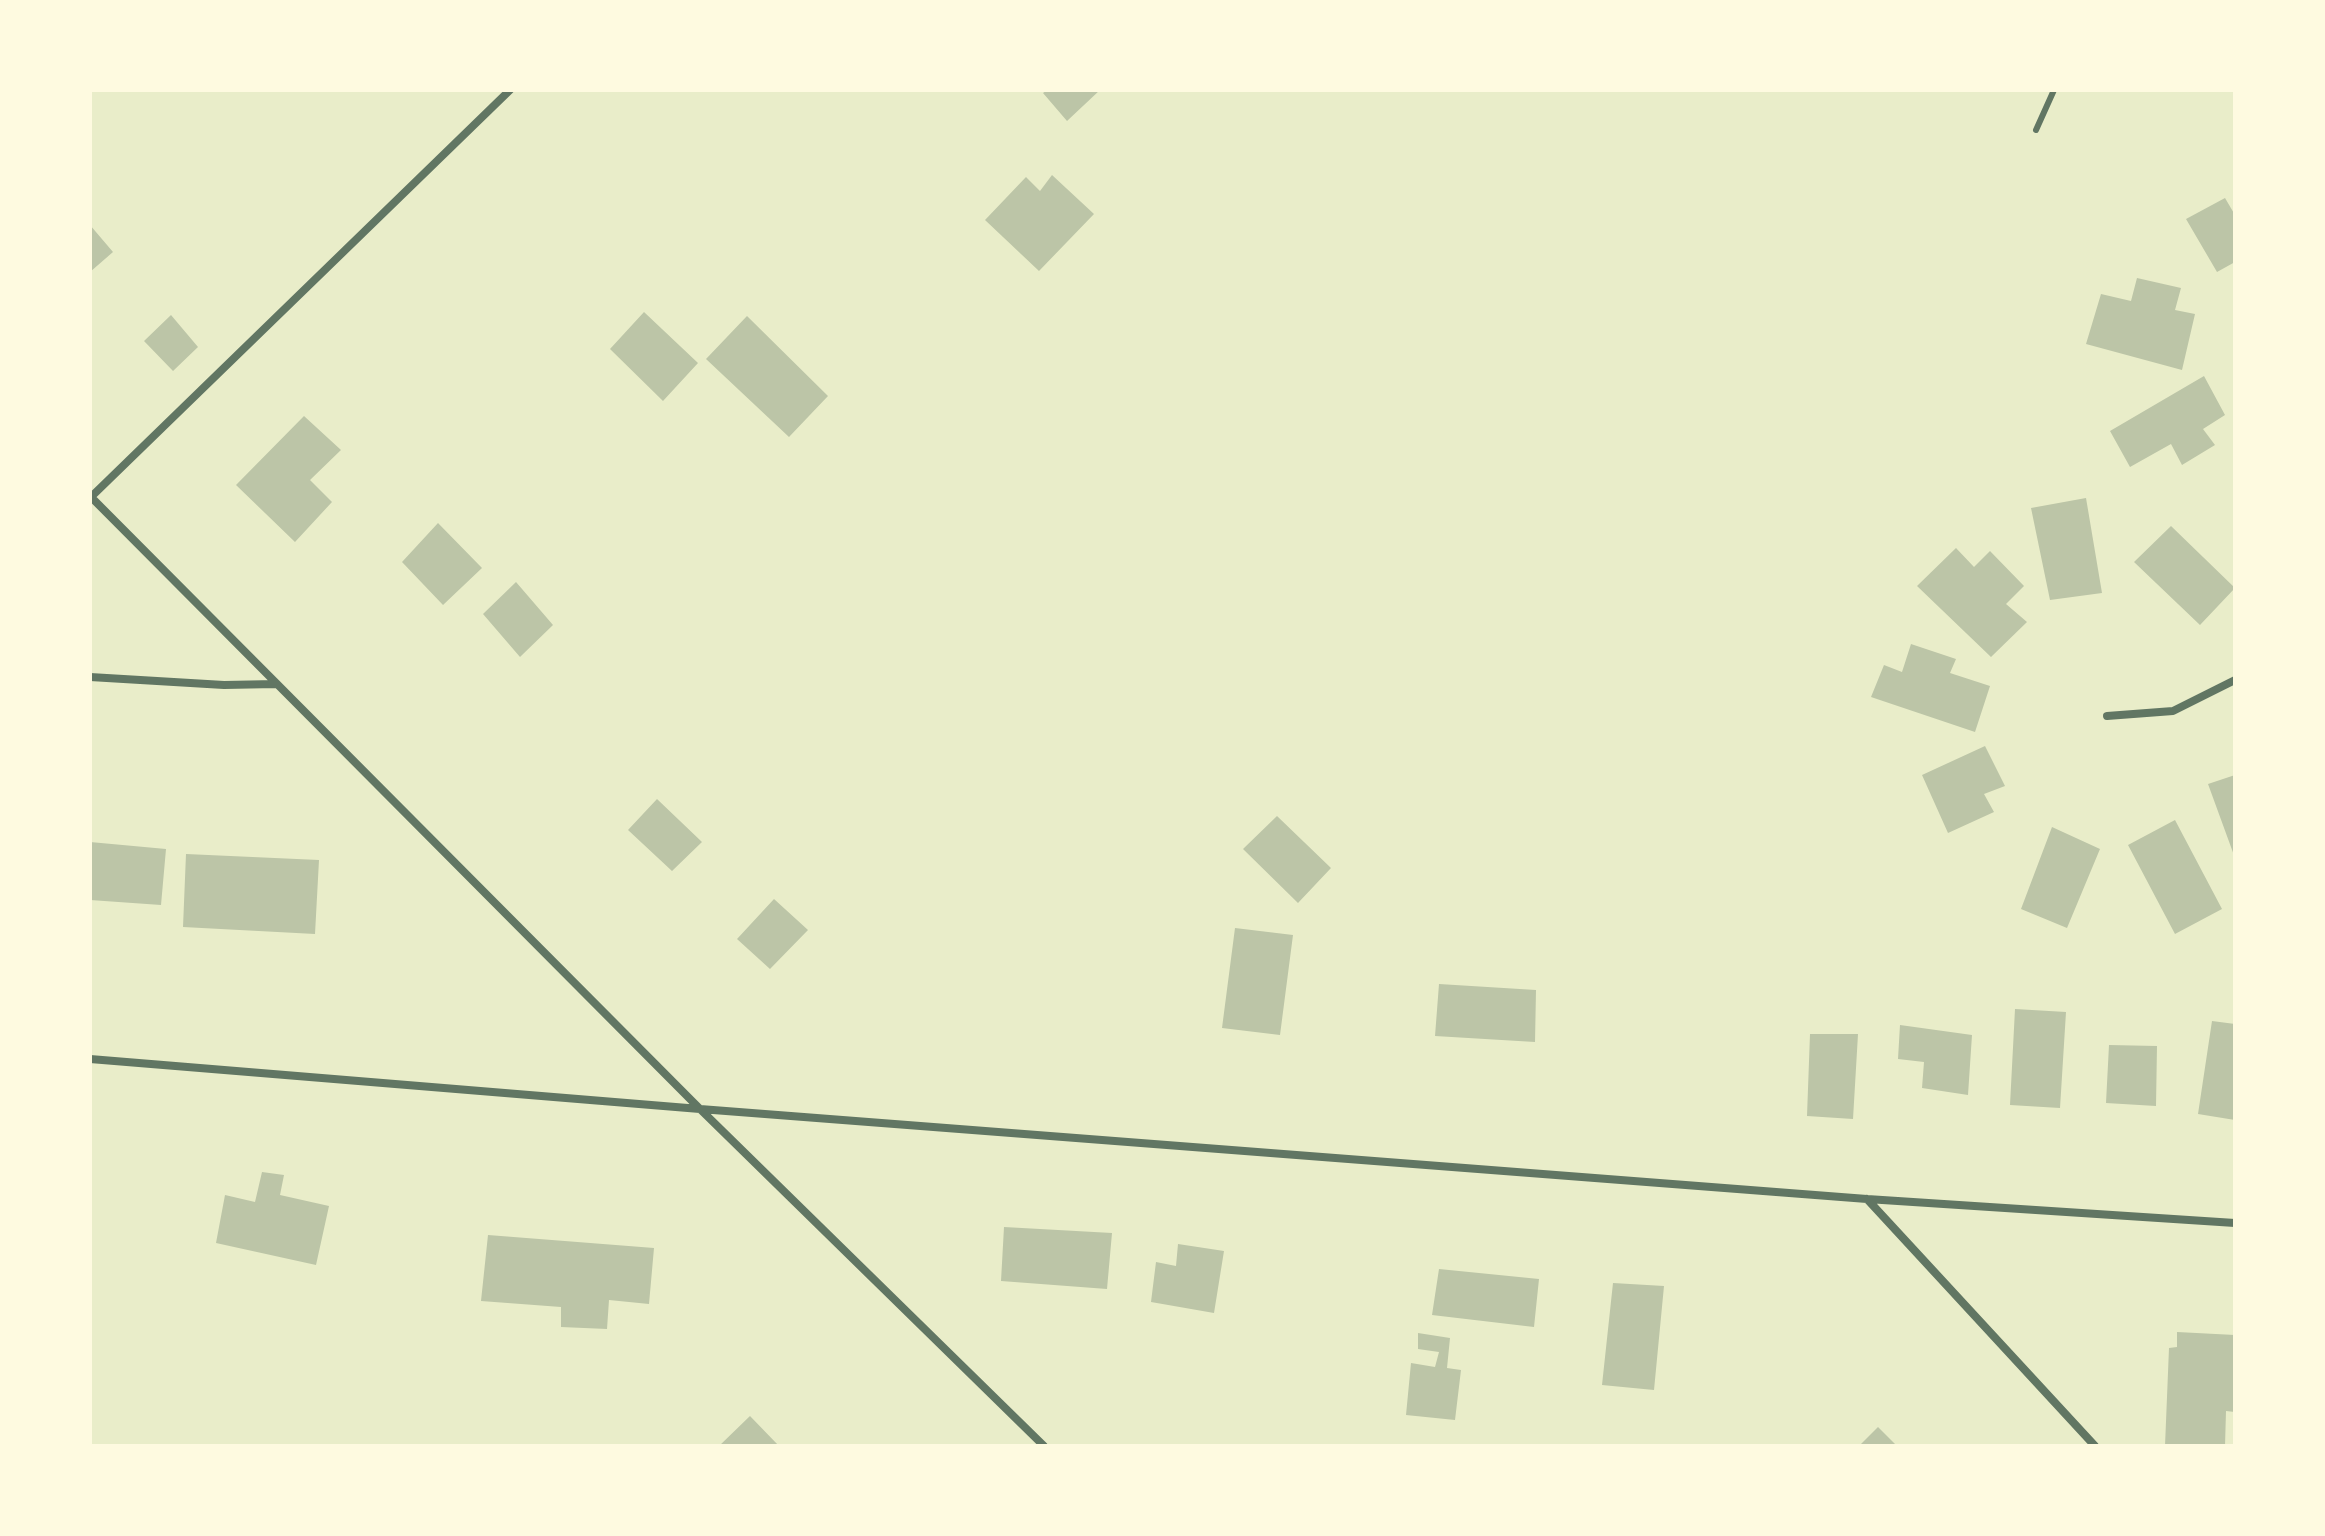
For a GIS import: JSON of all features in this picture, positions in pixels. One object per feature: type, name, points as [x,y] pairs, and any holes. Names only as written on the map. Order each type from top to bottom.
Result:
[{"type":"street","points":[[510,90],[90,496],[700,1109],[1044,1446]]},
{"type":"street","points":[[90,677],[224,685],[276,684]]},
{"type":"street","points":[[2107,716],[2173,711],[2235,680]]},
{"type":"street","points":[[90,1059],[1867,1199],[2235,1223]]},
{"type":"street","points":[[1867,1199],[2095,1446]]},
{"type":"lane","points":[[2036,130],[2054,90]]},
{"type":"building","points":[[1047,90],[1100,90],[1067,121],[1043,93]]},
{"type":"building","points":[[1052,175],[1094,214],[1039,271],[985,220],[1026,177],[1040,191]]},
{"type":"building","points":[[2225,198],[2235,215],[2235,262],[2217,272],[2186,219]]},
{"type":"building","points":[[90,225],[113,252],[90,272]]},
{"type":"building","points":[[2137,278],[2181,288],[2175,310],[2195,314],[2182,370],[2086,344],[2101,294],[2131,301]]},
{"type":"building","points":[[644,312],[698,363],[663,401],[610,349]]},
{"type":"building","points":[[171,315],[198,347],[173,371],[144,341]]},
{"type":"building","points":[[747,316],[828,396],[789,437],[706,359]]},
{"type":"building","points":[[2204,376],[2225,415],[2203,429],[2215,445],[2182,465],[2171,444],[2130,467],[2110,431]]},
{"type":"building","points":[[304,416],[341,450],[310,480],[332,502],[295,542],[236,485]]},
{"type":"building","points":[[2086,498],[2102,593],[2050,600],[2031,508]]},
{"type":"building","points":[[438,523],[482,568],[443,605],[402,562]]},
{"type":"building","points":[[2171,526],[2235,588],[2200,625],[2134,562]]},
{"type":"building","points":[[1956,548],[1974,567],[1990,551],[2024,586],[2006,604],[2027,622],[1991,657],[1917,586]]},
{"type":"building","points":[[516,582],[553,625],[520,657],[483,614]]},
{"type":"building","points":[[1911,644],[1956,659],[1950,673],[1990,686],[1975,732],[1871,697],[1884,665],[1902,672]]},
{"type":"building","points":[[1985,746],[2005,786],[1984,794],[1994,812],[1948,833],[1922,775]]},
{"type":"building","points":[[2235,775],[2235,858],[2208,784]]},
{"type":"building","points":[[657,799],[702,842],[672,871],[628,830]]},
{"type":"building","points":[[1277,816],[1331,868],[1298,903],[1243,849]]},
{"type":"building","points":[[2175,820],[2222,909],[2175,934],[2128,845]]},
{"type":"building","points":[[2052,827],[2100,849],[2067,928],[2021,909]]},
{"type":"building","points":[[90,842],[166,849],[161,905],[90,900]]},
{"type":"building","points":[[186,854],[319,860],[315,934],[183,927]]},
{"type":"building","points":[[774,899],[808,930],[770,969],[737,939]]},
{"type":"building","points":[[1235,928],[1293,935],[1280,1035],[1222,1028]]},
{"type":"building","points":[[1439,984],[1536,990],[1535,1042],[1435,1036]]},
{"type":"building","points":[[2015,1009],[2066,1012],[2060,1108],[2010,1105]]},
{"type":"building","points":[[2212,1021],[2235,1024],[2235,1120],[2198,1114]]},
{"type":"building","points":[[1900,1025],[1972,1035],[1968,1095],[1922,1088],[1924,1062],[1898,1059]]},
{"type":"building","points":[[1810,1034],[1858,1034],[1853,1119],[1807,1116]]},
{"type":"building","points":[[2109,1045],[2157,1046],[2156,1106],[2106,1103]]},
{"type":"building","points":[[262,1172],[284,1175],[280,1195],[329,1206],[316,1265],[216,1243],[225,1195],[255,1202]]},
{"type":"building","points":[[1004,1227],[1112,1233],[1107,1289],[1001,1281]]},
{"type":"building","points":[[488,1235],[654,1248],[649,1304],[609,1300],[607,1329],[561,1327],[561,1307],[481,1301]]},
{"type":"building","points":[[1178,1244],[1224,1251],[1214,1313],[1151,1302],[1156,1262],[1176,1266]]},
{"type":"building","points":[[1439,1269],[1539,1279],[1534,1327],[1432,1315]]},
{"type":"building","points":[[1613,1283],[1664,1286],[1654,1390],[1602,1385]]},
{"type":"building","points":[[2177,1332],[2235,1335],[2235,1412],[2226,1411],[2225,1446],[2165,1446],[2169,1348],[2177,1347]]},
{"type":"building","points":[[1418,1333],[1450,1338],[1447,1368],[1461,1370],[1455,1420],[1406,1415],[1411,1363],[1435,1367],[1439,1352],[1418,1349]]},
{"type":"building","points":[[750,1416],[779,1446],[719,1446]]},
{"type":"building","points":[[1878,1427],[1897,1446],[1859,1446]]}]
